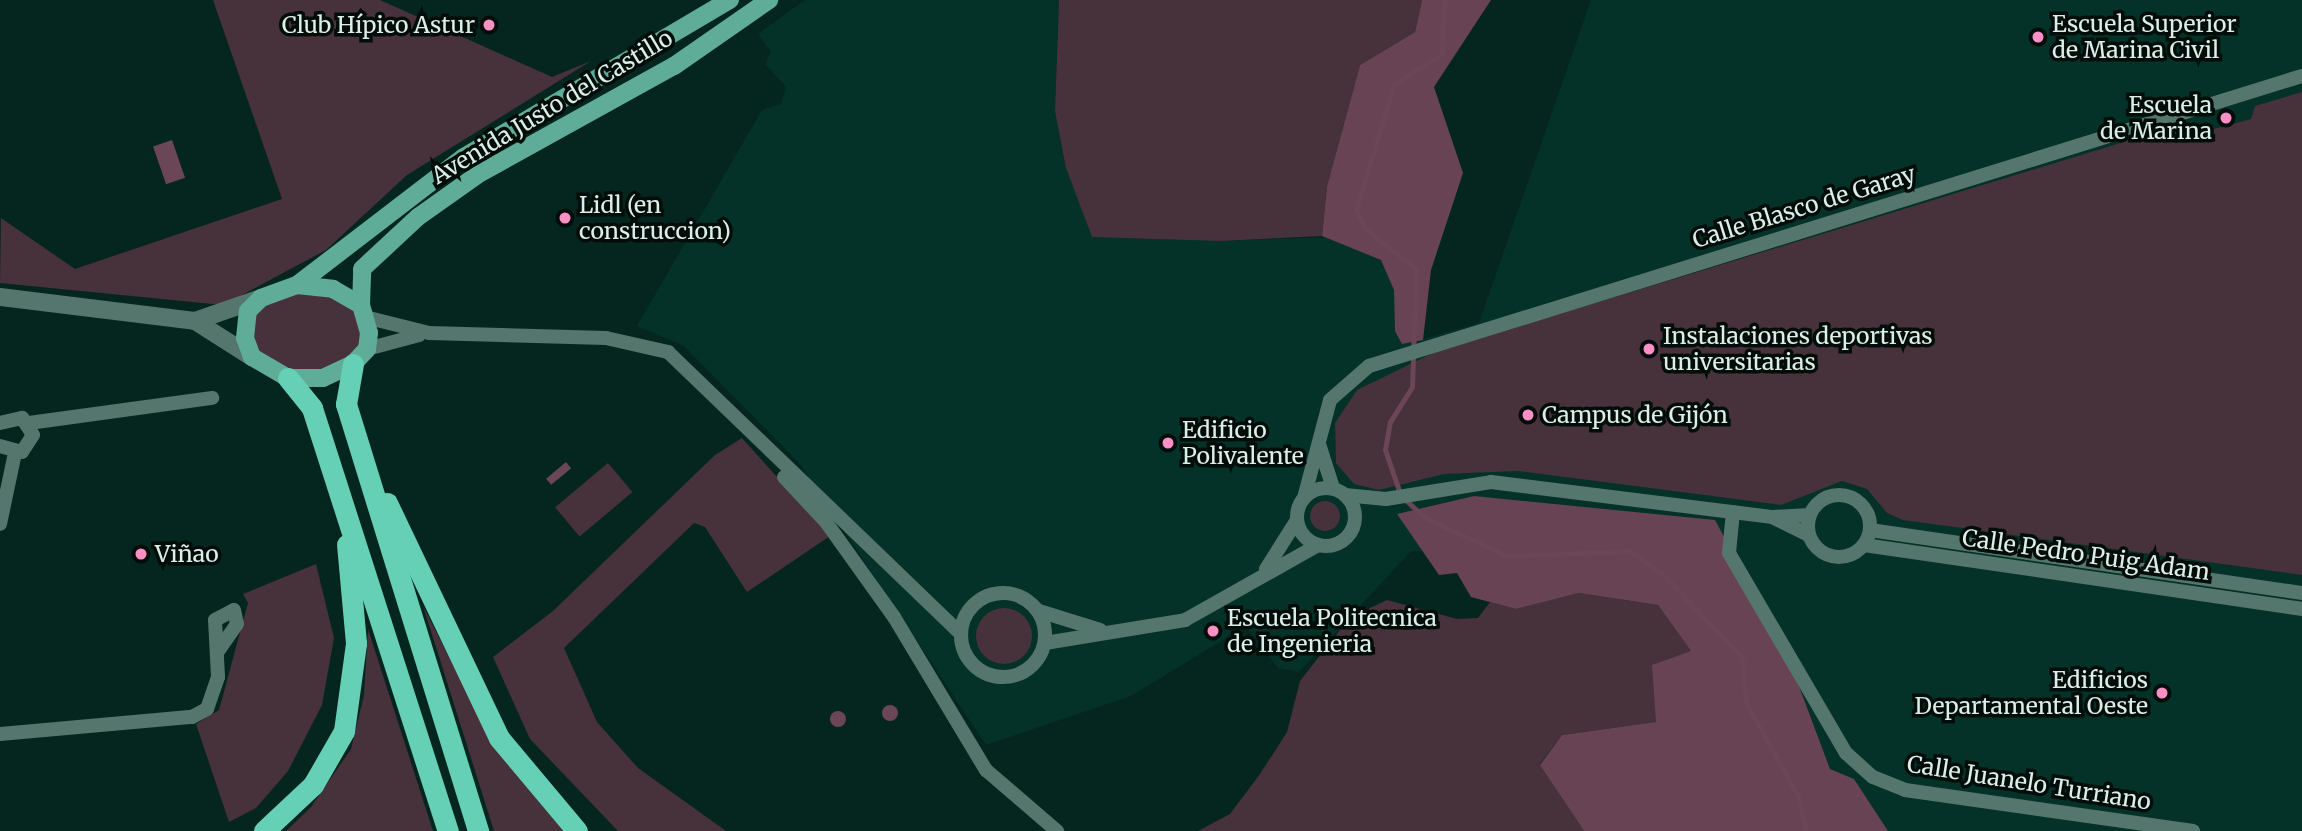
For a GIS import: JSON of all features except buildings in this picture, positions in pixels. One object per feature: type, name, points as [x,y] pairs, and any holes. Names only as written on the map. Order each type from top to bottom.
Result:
[{"type":"highway","points":[[360,357],[346,404],[478,831]]},
{"type":"highway","points":[[288,378],[312,408],[448,831]]},
{"type":"highway","points":[[361,455],[499,738],[577,831]]},
{"type":"highway","points":[[264,831],[313,785],[346,720],[356,643],[342,500]]},
{"type":"main road","name":"Avenida Justo del Castillo","points":[[297,285],[464,157],[730,0]]},
{"type":"main road","name":"Avenida Justo del Castillo","points":[[365,312],[362,269],[418,218],[477,175],[674,66],[769,0]]},
{"type":"main road","points":[[0,297],[195,321],[288,378],[323,378],[360,357],[365,312],[332,289],[297,285],[195,321]]},
{"type":"main road","points":[[252,357],[244,323],[261,298]]},
{"type":"street","name":"Calle Blasco de Garay","points":[[1318,440],[1330,400],[1349,378],[1392,358],[2302,76]]},
{"type":"street","points":[[365,312],[429,333],[646,343],[694,373],[860,541],[961,635],[973,665],[1004,677],[1034,664],[1045,643],[1039,611]]},
{"type":"street","points":[[360,357],[429,333]]},
{"type":"street","points":[[0,423],[13,416],[29,423],[212,398]]},
{"type":"street","points":[[0,524],[15,453],[32,441],[29,423]]},
{"type":"street","points":[[1318,440],[1355,523]]},
{"type":"street","points":[[1262,575],[1297,520],[1318,440]]},
{"type":"street","points":[[0,446],[15,453]]},
{"type":"street","points":[[768,447],[775,467],[868,582],[986,770],[1057,831]]},
{"type":"street","points":[[1045,643],[1102,630],[1185,620],[1318,545],[1342,541],[1355,523],[1386,499],[1416,491],[1535,485],[1773,517],[1810,515]]},
{"type":"street","points":[[1304,498],[1339,492],[1386,499]]},
{"type":"street","points":[[1773,517],[1809,535],[1820,551],[1839,558],[1864,545],[1870,530],[1866,511],[1842,495],[1823,500],[1810,515],[1809,535]]},
{"type":"street","name":"Calle Juanelo Turriano","points":[[1733,512],[1729,553],[1846,753],[1873,777],[1918,792],[2193,831]]},
{"type":"street","points":[[1297,520],[1318,545]]},
{"type":"street","name":"Calle Pedro Puig Adam","points":[[1870,530],[2302,593]]},
{"type":"street","points":[[860,541],[868,582]]},
{"type":"street","name":"Calle Pedro Puig Adam","points":[[1864,545],[2302,609]]},
{"type":"street","points":[[906,585],[950,612],[967,613]]},
{"type":"street","points":[[961,635],[967,613],[988,595],[1003,593],[1039,611],[1102,630]]},
{"type":"street","points":[[0,734],[192,717],[207,709],[219,650]]},
{"type":"shaded area","points":[[213,0],[380,0],[552,77],[591,61],[407,175],[326,250],[223,305],[0,283],[1,218],[75,269],[282,199]]},
{"type":"shaded area","name":"Campus de Gijón","points":[[805,0],[1059,0],[1055,111],[1221,241],[1352,236],[1409,261],[1409,343],[1479,323],[1591,0],[2302,0],[2302,831],[1829,831],[1764,712],[1628,726],[1488,554],[1411,551],[1299,672],[1278,668],[1246,626],[1131,696],[986,745],[799,463],[684,346],[637,326],[762,110],[781,104],[786,87],[765,64],[771,52],[758,34]]},
{"type":"shaded area","points":[[1059,0],[1422,0],[1415,32],[1360,65],[1327,186],[1322,236],[1221,241],[1092,237],[1066,168],[1055,111]]},
{"type":"shaded area","points":[[1422,0],[1491,0],[1434,87],[1463,173],[1431,270],[1423,340],[1402,344],[1395,331],[1394,290],[1381,260],[1322,236],[1327,186],[1360,65],[1415,32]]},
{"type":"shaded area","points":[[2302,92],[2302,575],[1903,520],[1887,513],[1867,489],[1842,481],[1781,505],[1518,471],[1444,474],[1379,490],[1354,484],[1336,463],[1335,423],[1357,390],[1435,352],[2186,123],[2203,132],[2251,119],[2255,106]]},
{"type":"shaded area","points":[[172,140],[185,178],[166,184],[153,147]]},
{"type":"shaded area","points":[[314,286],[369,318],[353,364],[288,378],[252,357],[248,311]]},
{"type":"shaded area","points":[[742,438],[830,536],[747,592],[705,527],[694,523],[564,648],[597,722],[638,768],[726,831],[618,831],[530,739],[493,657],[553,611],[715,455]]},
{"type":"shaded area","points":[[566,462],[571,468],[551,485],[546,479]]},
{"type":"shaded area","points":[[608,463],[632,492],[580,536],[555,507]]},
{"type":"shaded area","points":[[1474,496],[1715,520],[1785,649],[1830,769],[1854,779],[1888,831],[1584,831],[1540,765],[1562,735],[1656,722],[1652,665],[1691,651],[1658,605],[1579,593],[1516,609],[1471,597],[1457,573],[1439,575],[1397,514]]},
{"type":"shaded area","points":[[1325,501],[1336,505],[1340,516],[1336,527],[1325,531],[1314,527],[1310,516],[1314,505]]},
{"type":"shaded area","points":[[316,564],[334,638],[322,705],[288,771],[256,808],[229,822],[196,724],[219,710],[248,603],[243,594]]},
{"type":"shaded area","points":[[1579,593],[1658,605],[1692,652],[1657,722],[1562,735],[1540,764],[1584,831],[1198,831],[1230,814],[1287,732],[1300,681],[1340,630],[1370,608],[1387,600],[1457,619],[1478,618],[1490,602],[1516,609]]},
{"type":"shaded area","points":[[423,606],[493,743],[567,831],[494,831]]},
{"type":"shaded area","points":[[1004,608],[1015,610],[1024,616],[1030,625],[1030,647],[1024,656],[1015,662],[1004,664],[993,662],[984,656],[978,647],[976,636],[978,625],[984,616],[993,610]]},
{"type":"shaded area","points":[[368,629],[433,831],[286,831],[311,807],[351,749],[364,695]]},
{"type":"shaded area","points":[[890,705],[896,707],[896,719],[890,721],[884,719],[882,713],[884,707]]},
{"type":"shaded area","points":[[838,711],[846,719],[838,727],[830,719]]},
{"type":"waterway","points":[[1400,494],[1385,450],[1390,422],[1412,387],[1416,269],[1365,229],[1356,210],[1394,85],[1442,54],[1444,0]]},
{"type":"waterway","points":[[1406,500],[1423,516],[1506,556],[1631,551],[1666,577],[1742,657],[1747,704],[1799,797],[1806,831]]},
{"type":"place","name":"Club Hípico Astur","points":[[489,25]]},
{"type":"place","name":"Escuela Superior de Marina Civil","points":[[2038,37]]},
{"type":"place","name":"Escuela de Marina","points":[[2226,118]]},
{"type":"place","name":"Lidl (en construccion)","points":[[565,218]]},
{"type":"place","name":"Instalaciones deportivas universitarias","points":[[1649,349]]},
{"type":"place","name":"Campus de Gijón","points":[[1528,415]]},
{"type":"place","name":"Edificio Polivalente","points":[[1168,443]]},
{"type":"place","name":"Viñao","points":[[141,554]]},
{"type":"place","name":"Escuela Politecnica de Ingenieria","points":[[1213,631]]},
{"type":"place","name":"Edificios Departamental Oeste","points":[[2162,693]]}]
